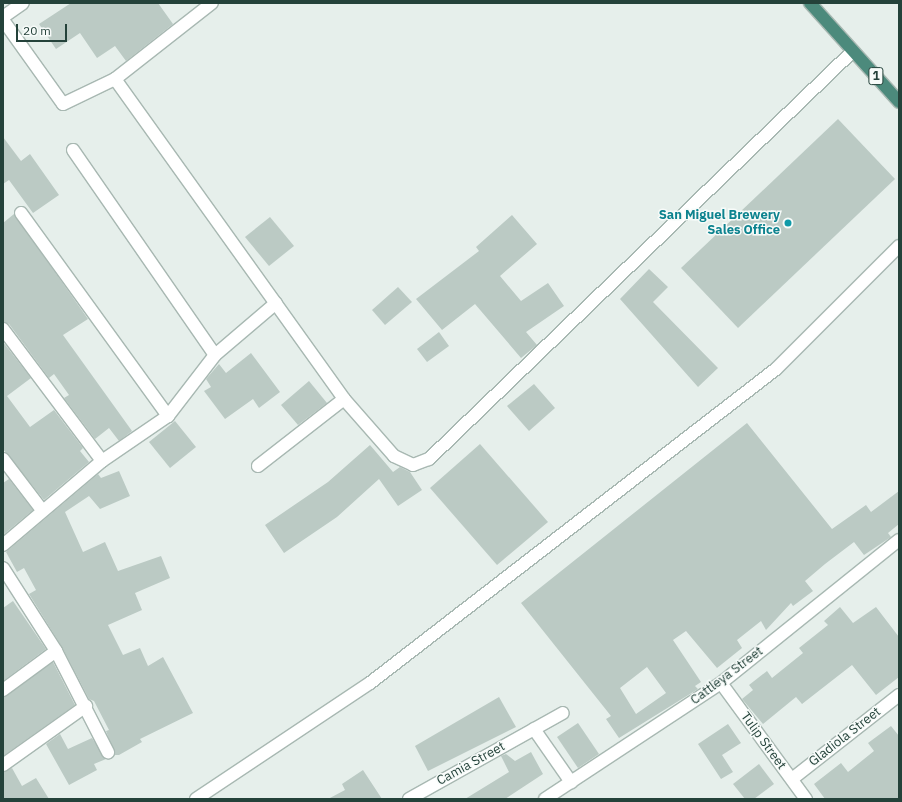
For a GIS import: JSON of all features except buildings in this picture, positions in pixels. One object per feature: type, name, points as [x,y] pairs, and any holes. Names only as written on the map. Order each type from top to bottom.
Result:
[{"type":"highway","name":"1","points":[[810,3],[899,102]]},
{"type":"street","points":[[23,3],[3,18],[63,104],[115,79],[212,3]]},
{"type":"street","points":[[115,79],[344,399],[394,456],[413,465],[429,460],[852,51]]},
{"type":"street","points":[[73,150],[215,355]]},
{"type":"street","points":[[21,213],[168,416]]},
{"type":"street","points":[[196,799],[370,683],[776,370],[899,246]]},
{"type":"street","points":[[3,545],[42,510],[102,461],[168,416],[215,355],[276,303]]},
{"type":"street","points":[[3,329],[102,461]]},
{"type":"street","points":[[258,466],[344,399]]},
{"type":"street","points":[[3,459],[42,510]]},
{"type":"street","name":"Cattleya Street","points":[[545,799],[721,683],[899,540]]},
{"type":"street","points":[[3,568],[56,651],[86,706],[108,752]]},
{"type":"street","points":[[3,690],[56,651]]},
{"type":"street","name":"Tulip Street","points":[[721,683],[806,799]]},
{"type":"street","name":"Gladiola Street","points":[[792,779],[899,695]]},
{"type":"street","points":[[3,765],[86,706]]},
{"type":"street","name":"Camia Street","points":[[408,799],[563,713]]},
{"type":"street","points":[[534,729],[571,782]]},
{"type":"place","name":"San Miguel Brewery Sales Office","points":[[788,223]]}]
